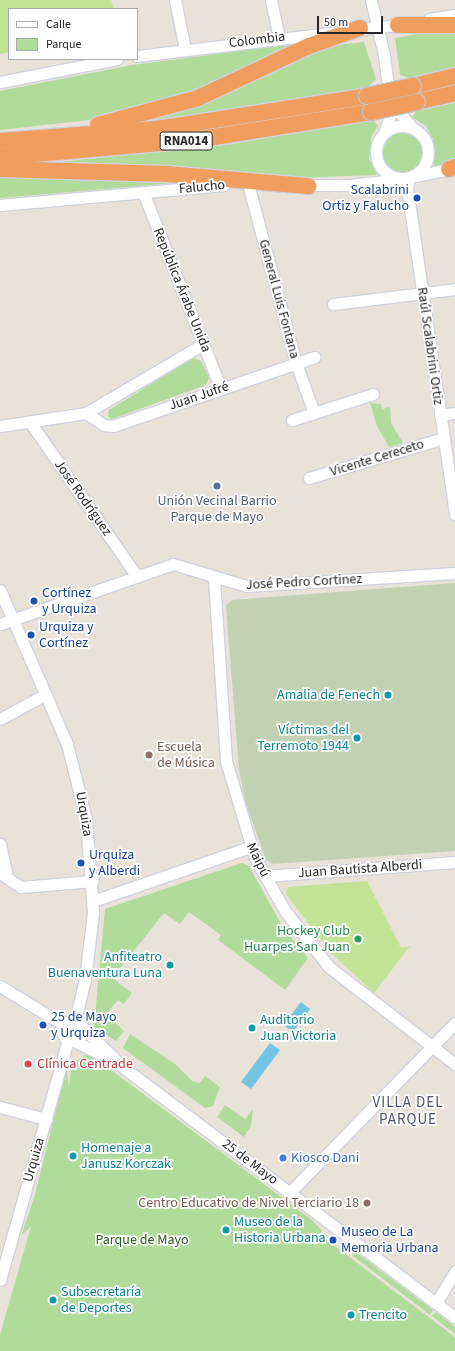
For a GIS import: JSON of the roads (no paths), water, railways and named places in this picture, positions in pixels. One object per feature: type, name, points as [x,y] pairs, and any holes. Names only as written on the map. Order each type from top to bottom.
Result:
[{"type":"highway","points":[[398,25],[455,25]]},
{"type":"highway","points":[[17,140],[117,122],[172,107],[229,85],[309,46],[360,28]]},
{"type":"highway","name":"RNA014","points":[[0,141],[180,126],[367,96],[455,76]]},
{"type":"highway","name":"RNA014","points":[[0,157],[189,141],[371,112],[455,93]]},
{"type":"highway","points":[[0,169],[195,176],[308,186]]},
{"type":"street","points":[[175,0],[185,49]]},
{"type":"street","points":[[271,0],[279,37]]},
{"type":"street","points":[[371,0],[400,113],[412,128],[424,137],[429,152],[424,167],[409,178],[387,174],[378,164],[377,144],[384,133],[391,112],[384,55]]},
{"type":"street","name":"Colombia","points":[[138,56],[279,37],[398,25],[455,15]]},
{"type":"street","points":[[0,82],[112,60]]},
{"type":"street","points":[[384,133],[397,126],[412,128]]},
{"type":"street","name":"Falucho","points":[[0,205],[248,184],[308,186],[409,178],[453,168]]},
{"type":"street","name":"Raúl Scalabrini Ortiz","points":[[409,178],[407,188],[455,514]]},
{"type":"street","name":"General Luis Fontana","points":[[248,184],[296,363],[314,413]]},
{"type":"street","name":"República Árabe Unida","points":[[143,192],[221,389]]},
{"type":"street","points":[[333,304],[422,291],[455,289]]},
{"type":"street","points":[[0,426],[86,413],[203,344]]},
{"type":"street","name":"Juan Jufré","points":[[86,413],[104,425],[113,426],[314,357]]},
{"type":"street","points":[[292,420],[373,394]]},
{"type":"street","points":[[440,415],[455,413]]},
{"type":"street","name":"José Rodríguez","points":[[30,422],[136,575]]},
{"type":"street","name":"Vicente Cereceto","points":[[309,478],[444,438]]},
{"type":"street","name":"José Pedro Cortinez","points":[[0,624],[11,618],[136,575],[181,563],[214,579],[247,586],[455,572]]},
{"type":"street","name":"Maipú","points":[[214,579],[226,761],[250,847],[290,918],[329,967],[455,1064]]},
{"type":"street","name":"Urquiza","points":[[0,590],[11,618],[46,694],[78,781],[93,881],[93,901],[87,967],[78,1025]]},
{"type":"street","points":[[0,719],[46,694]]},
{"type":"street","points":[[0,844],[3,875],[21,887],[93,881]]},
{"type":"street","points":[[93,901],[250,847]]},
{"type":"street","name":"Juan Bautista Alberdi","points":[[265,876],[455,862]]},
{"type":"street","points":[[0,986],[64,1025],[78,1025],[81,1035],[70,1040],[62,1032],[64,1025]]},
{"type":"street","points":[[290,1192],[455,1023]]},
{"type":"street","name":"25 de Mayo","points":[[78,1025],[122,1065],[455,1317]]},
{"type":"street","name":"Urquiza","points":[[0,1280],[70,1040]]},
{"type":"street","name":"25 de Mayo","points":[[70,1040],[122,1065]]},
{"type":"street","points":[[0,1106],[46,1119]]},
{"type":"street","points":[[436,1302],[455,1271]]},
{"type":"water","points":[[301,1002],[310,1009],[293,1032],[283,1025]]},
{"type":"water","points":[[270,1043],[280,1050],[251,1089],[241,1082]]},
{"type":"place","name":"Scalabrini Ortiz y Falucho","points":[[417,198]]},
{"type":"place","name":"Unión Vecinal Barrio Parque de Mayo","points":[[217,486]]},
{"type":"place","name":"Cortínez y Urquiza","points":[[34,601]]},
{"type":"place","name":"Urquiza y Cortínez","points":[[31,635]]},
{"type":"place","name":"Amalia de Fenech","points":[[388,695]]},
{"type":"place","name":"Víctimas del Terremoto 1944","points":[[357,738]]},
{"type":"place","name":"Escuela de Música","points":[[149,755]]},
{"type":"place","name":"Urquiza y Alberdi","points":[[81,863]]},
{"type":"place","name":"Hockey Club Huarpes San Juan","points":[[358,939]]},
{"type":"place","name":"Anfiteatro Buenaventura Luna","points":[[170,965]]},
{"type":"place","name":"25 de Mayo y Urquiza","points":[[43,1025]]},
{"type":"place","name":"Auditorio Juan Victoria","points":[[252,1028]]},
{"type":"place","name":"Clínica Centrade","points":[[28,1064]]},
{"type":"place","name":"Homenaje a Janusz Korczak","points":[[73,1156]]},
{"type":"place","name":"Kiosco Dani","points":[[283,1158]]},
{"type":"place","name":"Centro Educativo de Nivel Terciario 18","points":[[367,1203]]},
{"type":"place","name":"Museo de la Historia Urbana","points":[[226,1230]]},
{"type":"place","name":"Museo de La Memoria Urbana","points":[[333,1240]]},
{"type":"place","name":"Subsecretaría de Deportes","points":[[53,1300]]},
{"type":"place","name":"Trencito","points":[[351,1315]]},
{"type":"district","name":"VILLA DEL PARQUE","points":[[408,1110]]},
{"type":"park label","name":"Parque de Mayo","points":[[142,1240]]}]
